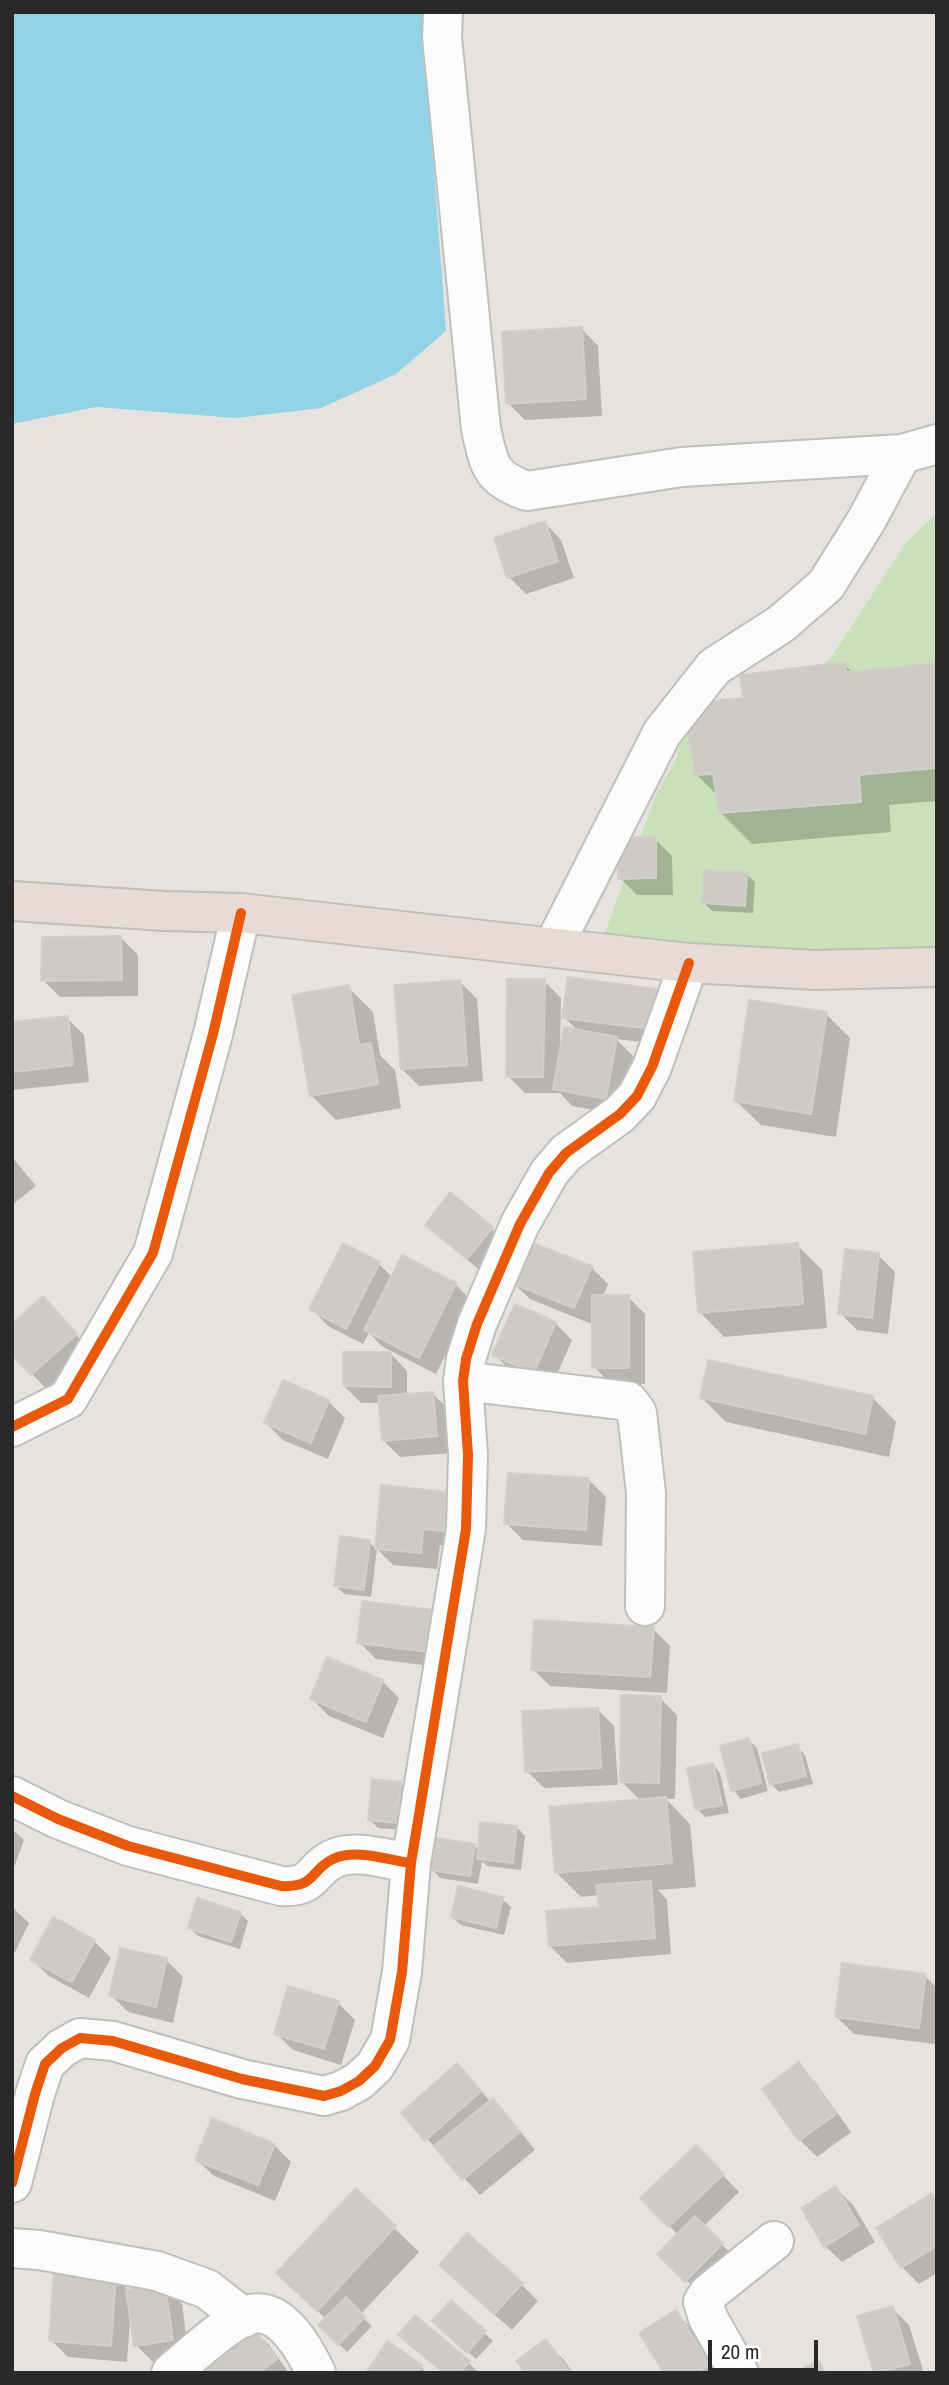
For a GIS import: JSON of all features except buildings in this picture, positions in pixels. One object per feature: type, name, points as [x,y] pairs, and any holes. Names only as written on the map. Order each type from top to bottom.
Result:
[{"type":"highway","points":[[12,901],[241,913],[689,963],[816,970],[937,967]]},
{"type":"street","points":[[443,12],[442,37],[481,429],[490,468],[509,485],[527,491],[682,467],[919,449]]},
{"type":"street","points":[[553,947],[662,733],[714,667],[781,624],[826,585],[866,521],[919,449]]},
{"type":"street","points":[[12,1427],[68,1399],[153,1253],[213,1034],[241,913]]},
{"type":"street","points":[[12,2183],[45,2064],[62,2048],[80,2038],[113,2041],[243,2078],[324,2096],[341,2091],[359,2081],[374,2066],[390,2040],[402,1972],[411,1863],[466,1529],[468,1455],[463,1381],[466,1359],[477,1324],[520,1224],[549,1173],[566,1153],[620,1114],[637,1096],[652,1067],[689,963]]},
{"type":"street","points":[[463,1381],[628,1401],[636,1413],[646,1493],[645,1606]]},
{"type":"street","points":[[12,1796],[58,1819],[128,1846],[281,1886],[306,1883],[332,1859],[350,1854],[411,1863]]},
{"type":"street","points":[[739,2373],[708,2318],[703,2302],[709,2293],[774,2241]]},
{"type":"street","points":[[12,2248],[39,2250],[157,2271],[207,2288],[244,2318]]},
{"type":"street","points":[[171,2373],[202,2346],[252,2314],[267,2315],[297,2337],[316,2373]]},
{"type":"green space","points":[[937,513],[937,663],[846,672],[844,662],[816,667],[830,659],[906,543]]},
{"type":"green space","points":[[686,724],[695,775],[713,774],[719,813],[861,802],[859,775],[937,768],[937,953],[820,965],[600,946],[655,797],[676,759]]},
{"type":"water","points":[[12,12],[422,12],[446,331],[396,374],[321,408],[236,418],[96,407],[12,424]]},
{"type":"cycle path","points":[[12,1427],[68,1399],[153,1253],[213,1034],[241,913]]},
{"type":"cycle path","points":[[12,2183],[45,2064],[62,2048],[80,2038],[113,2041],[242,2079],[324,2096],[341,2091],[359,2081],[375,2066],[390,2040],[402,1972],[411,1863],[466,1529],[468,1455],[463,1381],[466,1359],[477,1324],[520,1224],[549,1173],[566,1153],[620,1114],[637,1096],[652,1067],[689,963]]},
{"type":"cycle path","points":[[12,1796],[58,1819],[128,1846],[281,1886],[301,1884],[326,1863],[342,1856],[372,1856],[411,1863]]}]
